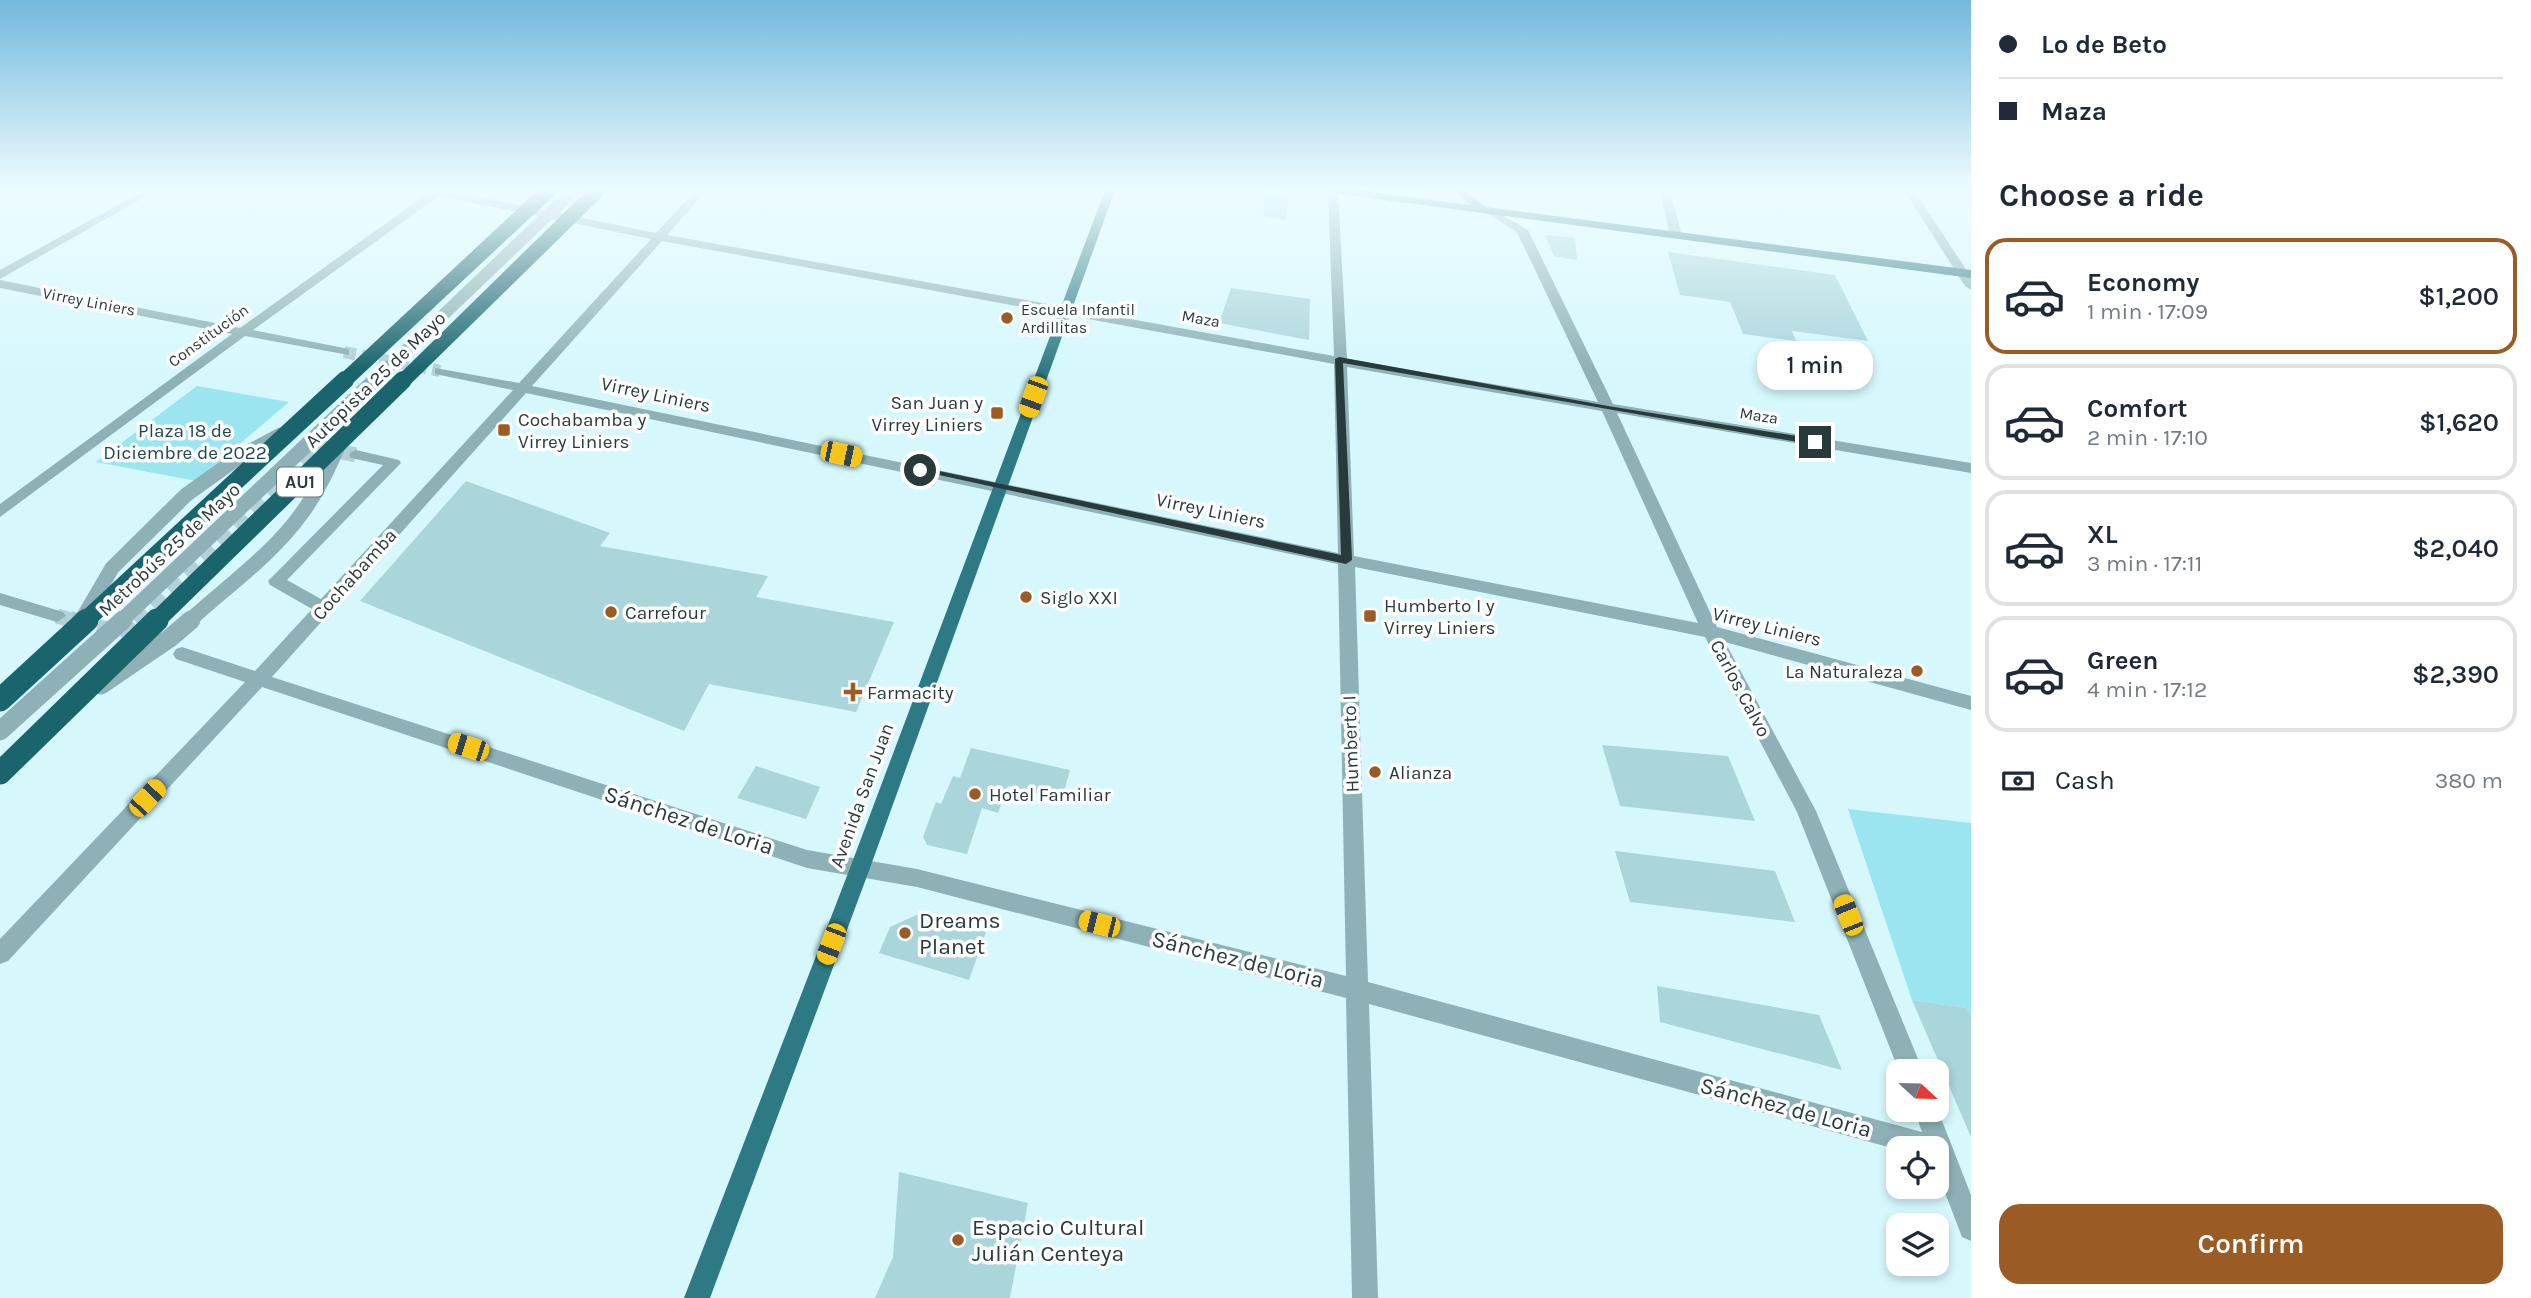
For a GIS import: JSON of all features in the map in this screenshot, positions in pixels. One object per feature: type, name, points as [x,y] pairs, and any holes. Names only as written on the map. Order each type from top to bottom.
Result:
[{"type":"highway","name":"Autopista 25 de Mayo","points":[[0,700],[483,251]]},
{"type":"highway","name":"Autopista 25 de Mayo","points":[[0,773],[238,544],[536,251]]},
{"type":"main road","name":"Avenida San Juan","points":[[697,1298],[860,868],[1087,251]]},
{"type":"main road","points":[[1788,251],[1967,274]]},
{"type":"street","points":[[0,275],[44,251]]},
{"type":"street","name":"Constitución","points":[[0,512],[352,251]]},
{"type":"street","name":"Metrobús 25 de Mayo","points":[[0,731],[128,615],[510,251]]},
{"type":"street","name":"Cochabamba","points":[[0,954],[259,679],[646,251]]},
{"type":"street","name":"Maza","points":[[731,251],[1608,408],[1971,468]]},
{"type":"street","name":"Humberto I","points":[[1335,251],[1365,1298]]},
{"type":"street","name":"Carlos Calvo","points":[[1531,251],[1608,408],[1711,632],[1806,811],[1906,1059]]},
{"type":"street","points":[[1951,251],[1967,274],[1971,286]]},
{"type":"street","name":"Virrey Liniers","points":[[0,284],[344,352]]},
{"type":"street","name":"Virrey Liniers","points":[[440,371],[1346,560],[1711,632],[1971,703]]},
{"type":"street","points":[[66,709],[170,638],[277,542],[301,515],[320,486],[341,440]]},
{"type":"street","points":[[323,608],[276,581],[394,463],[356,455]]},
{"type":"street","points":[[0,599],[57,616]]},
{"type":"street","name":"Sánchez de Loria","points":[[182,654],[807,859],[917,878],[1358,990],[1891,1136]]},
{"type":"street","points":[[1949,1175],[1971,1228]]},
{"type":"green space","name":"Plaza 18 de Diciembre de 2022","points":[[197,386],[289,402],[196,481],[96,462]]},
{"type":"green space","points":[[1848,809],[1971,823],[1971,1016],[1967,1008],[1912,1000]]},
{"type":"building","points":[[1552,251],[1576,251],[1577,260],[1554,256]]},
{"type":"building","points":[[1668,252],[1835,275],[1868,341],[1792,331],[1796,341],[1743,334],[1730,302],[1680,295]]},
{"type":"building","points":[[1231,288],[1310,299],[1309,340],[1219,323]]},
{"type":"building","name":"Carrefour","points":[[466,481],[610,533],[600,546],[768,576],[756,597],[894,622],[856,712],[709,684],[684,731],[360,601]]},
{"type":"building","points":[[1602,745],[1728,756],[1755,821],[1620,806]]},
{"type":"building","points":[[971,748],[1070,770],[1062,799],[1008,786],[998,813],[982,808],[967,854],[927,845],[923,837],[936,802],[941,804],[953,776],[960,778]]},
{"type":"building","points":[[756,766],[820,787],[806,819],[737,798]]},
{"type":"building","points":[[1615,851],[1775,871],[1795,922],[1630,902]]},
{"type":"building","points":[[921,913],[986,932],[969,980],[879,953],[890,927]]},
{"type":"building","points":[[1657,986],[1819,1015],[1842,1070],[1660,1022]]},
{"type":"building","points":[[1912,1000],[1967,1008],[1971,1016],[1971,1137],[1950,1088],[1950,1059],[1937,1059]]},
{"type":"building","name":"Espacio Cultural Julián Centeya","points":[[899,1172],[1028,1203],[1010,1298],[875,1298],[893,1257]]},
{"type":"tunnel","points":[[344,352],[440,371]]},
{"type":"tunnel","points":[[135,621],[318,447],[356,455]]},
{"type":"tunnel","points":[[57,616],[74,621]]},
{"type":"tunnel","points":[[69,620],[120,636]]},
{"type":"tunnel","points":[[120,636],[137,620]]},
{"type":"place","name":"Escuela Infantil Ardillitas","points":[[1007,318]]},
{"type":"place","name":"San Juan y Virrey Liniers","points":[[997,413]]},
{"type":"place","name":"Cochabamba y Virrey Liniers","points":[[504,430]]},
{"type":"place","name":"Siglo XXI","points":[[1026,597]]},
{"type":"place","name":"Carrefour","points":[[611,612]]},
{"type":"place","name":"Humberto I y Virrey Liniers","points":[[1370,616]]},
{"type":"place","name":"La Naturaleza","points":[[1917,671]]},
{"type":"place","name":"Farmacity","points":[[853,692]]},
{"type":"place","name":"Alianza","points":[[1375,772]]},
{"type":"place","name":"Hotel Familiar","points":[[975,794]]},
{"type":"place","name":"Dreams Planet","points":[[905,933]]},
{"type":"place","name":"Espacio Cultural Julián Centeya","points":[[958,1240]]},
{"type":"route","points":[[920,470],[1346,560],[1339,359],[1815,442]]}]
